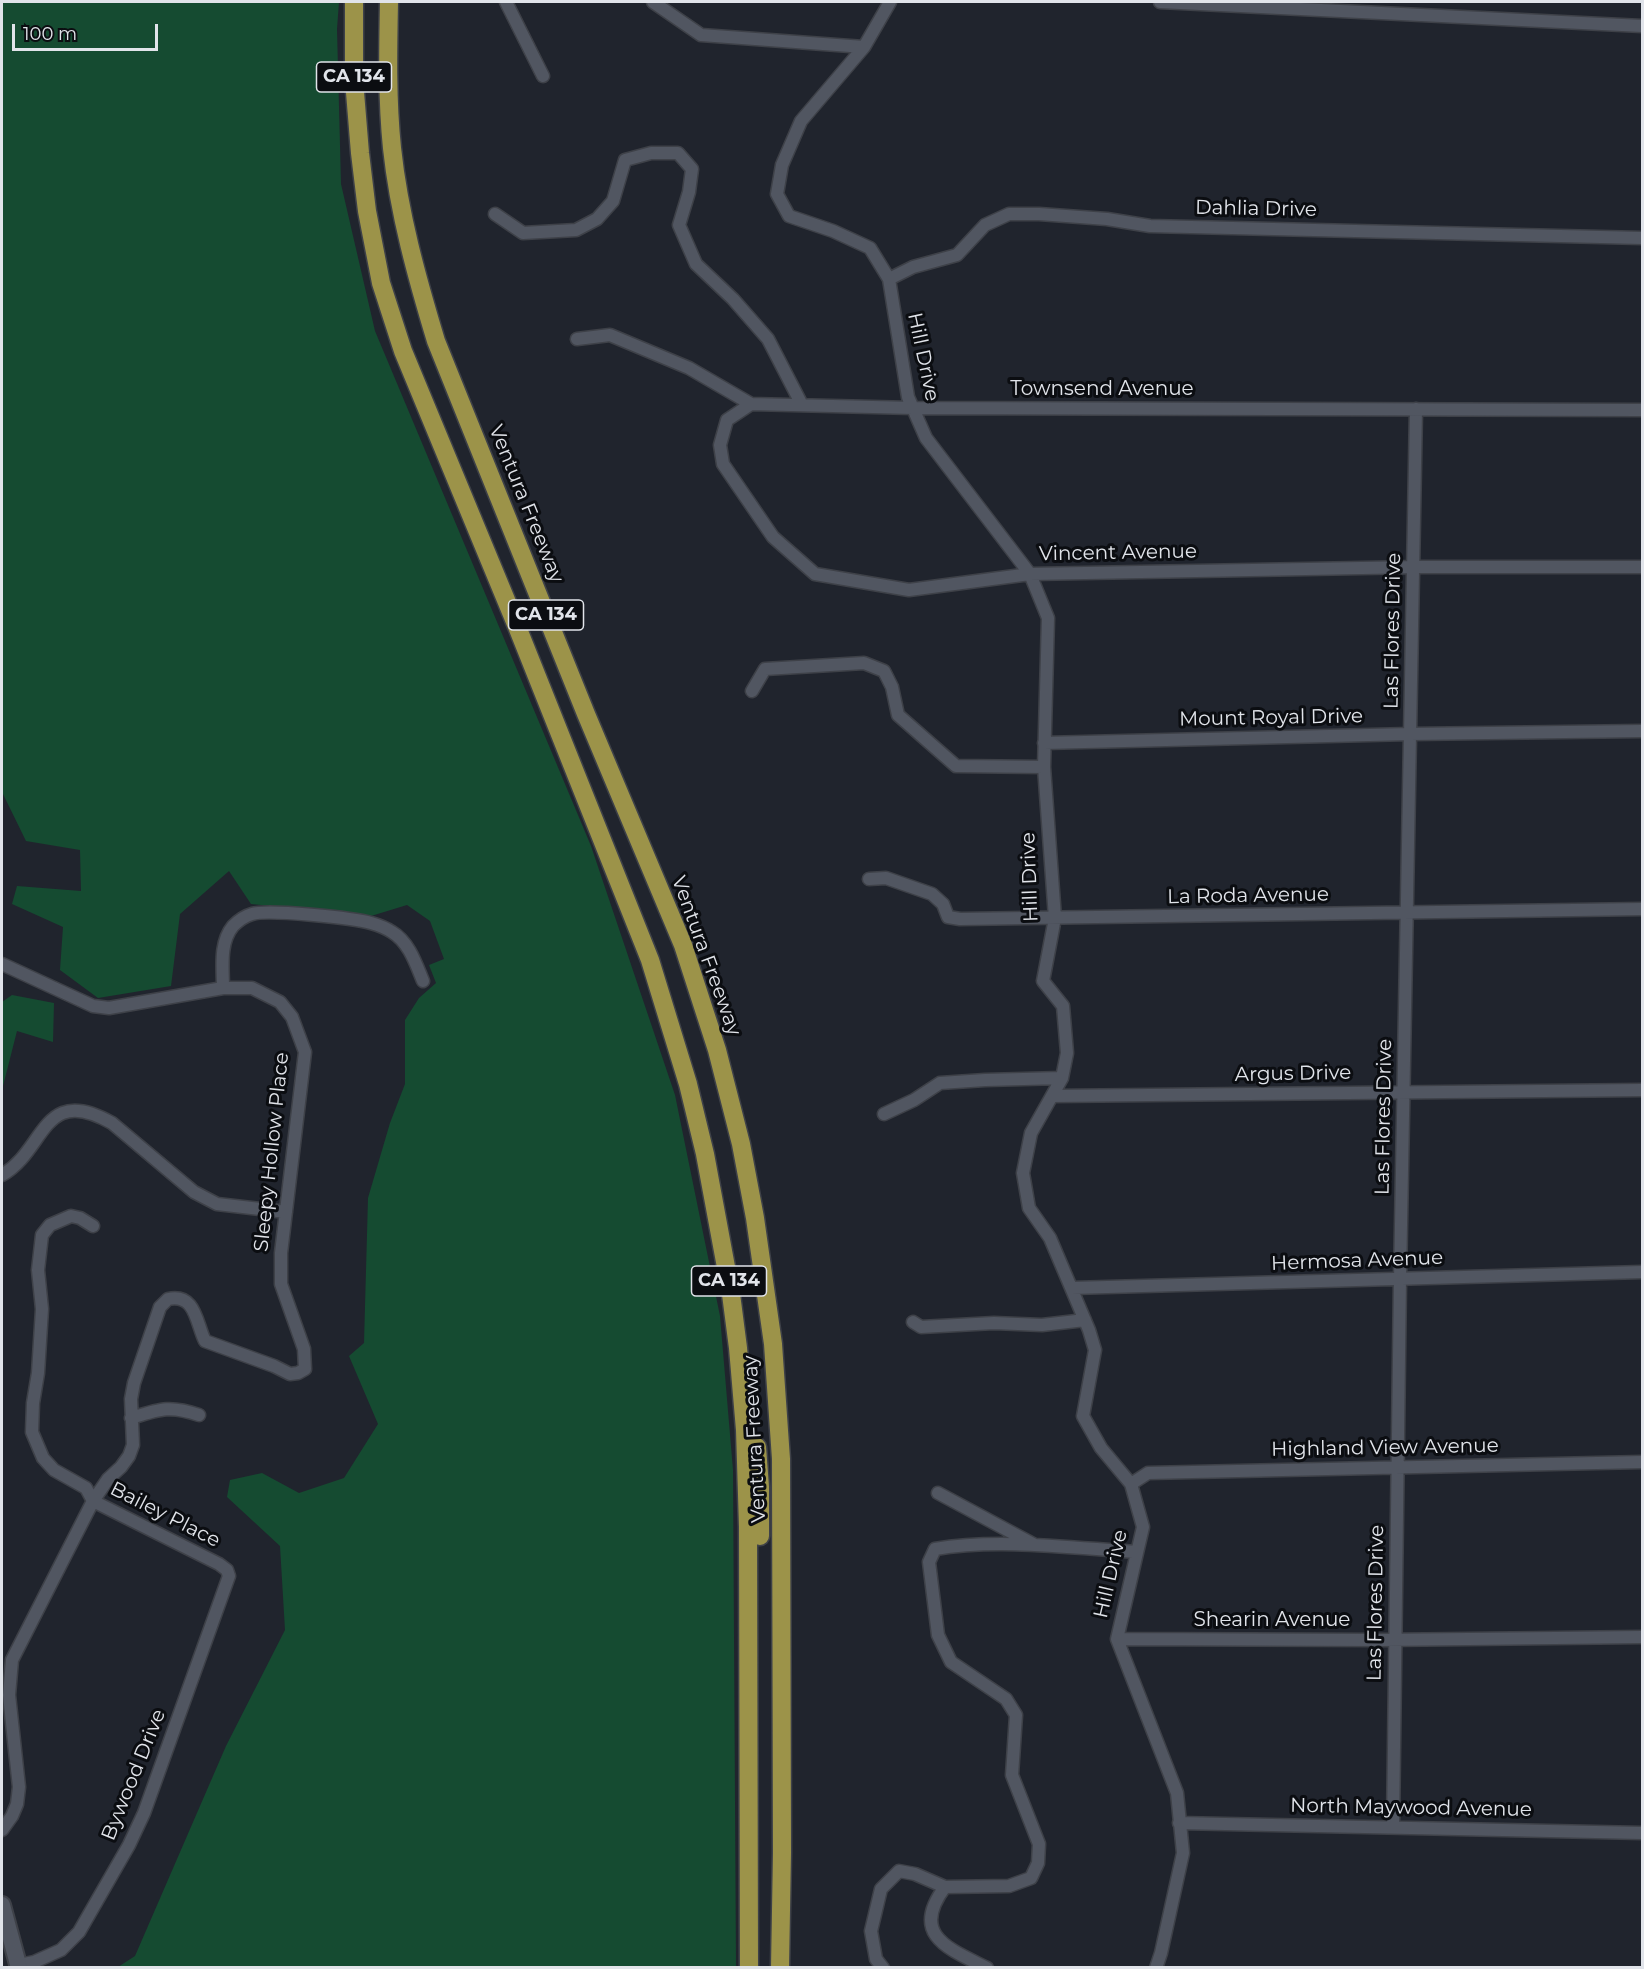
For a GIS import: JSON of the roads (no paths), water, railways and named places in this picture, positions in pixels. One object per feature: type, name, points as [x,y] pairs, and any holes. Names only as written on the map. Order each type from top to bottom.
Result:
[{"type":"highway","name":"Ventura Freeway","points":[[354,2],[354,80],[360,153],[367,211],[381,283],[403,351],[518,629],[650,960],[688,1084],[705,1154],[731,1294],[745,1430],[748,1527],[749,1968]]},
{"type":"highway","points":[[360,153],[366,139],[362,65],[364,2]]},
{"type":"highway","points":[[380,2],[378,81],[385,173],[394,230],[411,298],[440,381],[668,937],[685,984],[718,1095],[742,1202],[755,1218]]},
{"type":"highway","name":"Ventura Freeway","points":[[389,2],[388,77],[393,149],[404,219],[417,276],[436,341],[682,945],[717,1050],[741,1144],[755,1218],[773,1344],[781,1459],[780,1968]]},
{"type":"highway","points":[[518,629],[538,656],[642,911],[665,975],[706,1108],[732,1234],[750,1349],[760,1487],[760,1968]]},
{"type":"highway","points":[[770,1968],[770,1916],[781,1893]]},
{"type":"street","points":[[506,2],[543,76]]},
{"type":"street","points":[[653,2],[701,35],[864,47]]},
{"type":"street","name":"Hill Drive","points":[[890,2],[864,47],[801,121],[782,165],[777,194],[789,216],[833,231],[870,249],[889,279],[908,397],[926,438],[1030,574],[1048,618],[1044,766],[1055,918],[1043,981],[1063,1006],[1067,1053],[1062,1078],[1031,1133],[1023,1173],[1029,1208],[1050,1238],[1085,1320],[1095,1350],[1083,1416],[1101,1448],[1131,1484],[1143,1527],[1117,1640],[1176,1793],[1183,1852],[1156,1968]]},
{"type":"street","points":[[1160,2],[1642,26]]},
{"type":"street","points":[[495,214],[523,233],[576,230],[597,219],[613,201],[625,160],[651,153],[678,153],[692,169],[689,192],[679,225],[696,264],[733,299],[768,339],[802,405]]},
{"type":"street","name":"Dahlia Drive","points":[[889,279],[913,267],[957,255],[985,225],[1009,214],[1107,219],[1150,226],[1642,238]]},
{"type":"street","name":"Townsend Avenue","points":[[577,339],[610,335],[689,368],[751,404],[913,408],[1642,410]]},
{"type":"street","name":"Vincent Avenue","points":[[751,404],[727,420],[720,445],[723,464],[773,537],[815,574],[909,591],[1030,574],[1413,567],[1642,567]]},
{"type":"street","name":"Las Flores Drive","points":[[1393,1826],[1400,1279],[1416,409]]},
{"type":"street","points":[[752,691],[765,669],[864,663],[884,671],[892,687],[898,715],[956,766],[1044,766]]},
{"type":"street","name":"Mount Royal Drive","points":[[1044,743],[1642,731]]},
{"type":"street","name":"La Roda Avenue","points":[[869,879],[886,878],[932,894],[943,904],[948,917],[960,919],[1642,909]]},
{"type":"street","points":[[223,988],[223,948],[232,928],[242,919],[253,914],[268,912],[353,920],[370,923],[393,933],[405,944],[423,981]]},
{"type":"street","name":"Sleepy Hollow Place","points":[[2,964],[77,1000],[93,1006],[109,1008],[223,988],[252,988],[280,1002],[292,1017],[305,1052],[280,1284],[304,1349],[305,1368],[298,1373],[290,1374],[205,1341],[190,1303],[179,1298],[168,1299],[160,1307],[152,1324],[134,1383],[131,1418]]},
{"type":"street","points":[[884,1114],[914,1100],[940,1083],[1062,1078]]},
{"type":"street","name":"Argus Drive","points":[[1052,1096],[1642,1090]]},
{"type":"street","points":[[2,1175],[17,1165],[43,1128],[54,1118],[61,1114],[83,1111],[112,1124],[194,1192],[208,1200],[217,1204],[286,1212]]},
{"type":"street","name":"Bailey Place","points":[[93,1226],[80,1218],[71,1216],[50,1225],[42,1235],[38,1270],[42,1310],[32,1432],[43,1458],[54,1470],[86,1488],[93,1501],[219,1564]]},
{"type":"street","name":"Hermosa Avenue","points":[[1072,1288],[1642,1272]]},
{"type":"street","points":[[913,1322],[921,1327],[994,1323],[1042,1325],[1085,1320]]},
{"type":"street","points":[[2,1830],[17,1804],[19,1787],[9,1695],[12,1660],[93,1501],[108,1479],[129,1456],[133,1444],[131,1418],[161,1409],[181,1409],[199,1415]]},
{"type":"street","name":"Highland View Avenue","points":[[1131,1484],[1148,1473],[1642,1462]]},
{"type":"street","points":[[938,1493],[1036,1545]]},
{"type":"street","points":[[883,1968],[876,1959],[871,1931],[881,1889],[899,1871],[915,1874],[945,1887],[1009,1886],[1031,1878],[1038,1863],[1039,1844],[1012,1775],[1016,1715],[1006,1699],[951,1662],[938,1635],[929,1562],[935,1549],[953,1546],[1036,1545],[1137,1552]]},
{"type":"street","name":"Bywood Drive","points":[[19,1966],[61,1950],[79,1932],[129,1845],[144,1813],[228,1581],[227,1570],[219,1564]]},
{"type":"street","name":"Shearin Avenue","points":[[1117,1640],[1642,1637]]},
{"type":"street","name":"North Maywood Avenue","points":[[1179,1823],[1642,1833]]},
{"type":"street","points":[[945,1887],[933,1908],[931,1919],[933,1930],[948,1948],[987,1968]]},
{"type":"street","points":[[2,1905],[19,1966]]}]
